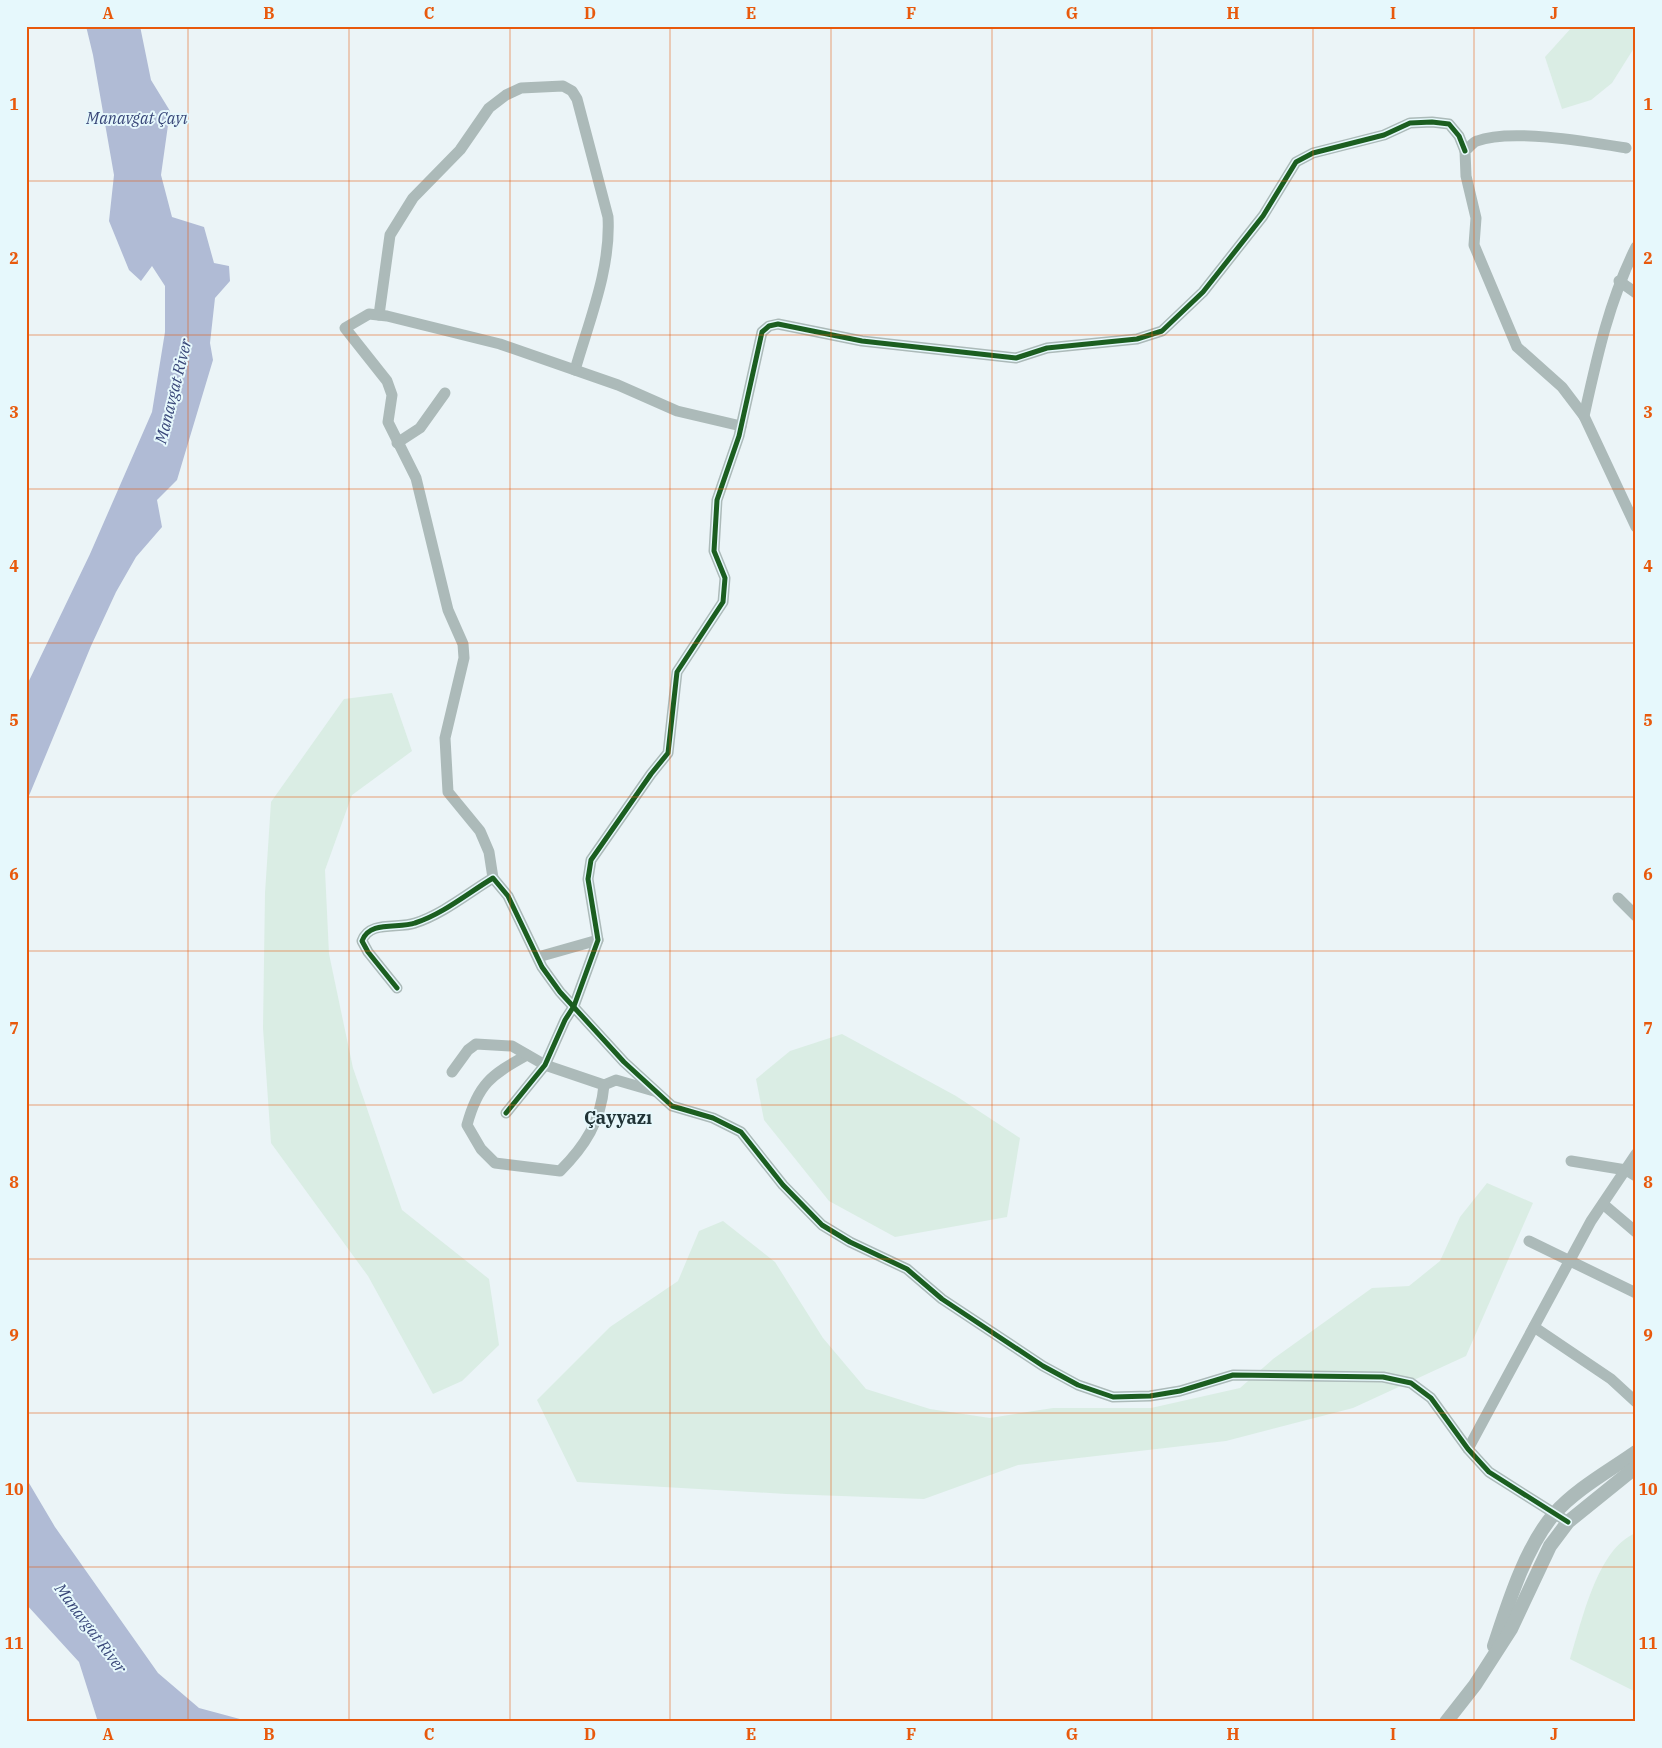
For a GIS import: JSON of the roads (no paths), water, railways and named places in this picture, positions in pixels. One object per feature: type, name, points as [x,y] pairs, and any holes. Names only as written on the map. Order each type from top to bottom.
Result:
[{"type":"street","points":[[379,315],[390,235],[413,198],[460,150],[489,108],[506,95],[520,88],[563,86],[572,91],[576,99],[608,217],[609,237],[600,285],[575,370]]},
{"type":"street","points":[[506,1113],[545,1065],[565,1020],[574,1006],[598,940],[588,879],[591,860],[651,774],[668,753],[677,672],[723,602],[725,578],[714,550],[717,500],[741,426],[762,332],[769,326],[778,324],[862,341],[1016,358],[1046,348],[1137,339],[1162,331],[1203,292],[1263,216],[1296,162],[1312,153],[1384,135],[1410,123],[1432,122],[1449,124],[1459,136],[1465,151],[1466,176],[1476,218],[1474,245],[1517,347],[1562,387],[1584,416],[1636,527]]},
{"type":"street","points":[[1465,151],[1475,141],[1506,136],[1584,141],[1626,148]]},
{"type":"street","points":[[1584,416],[1600,346],[1619,281],[1636,247]]},
{"type":"street","points":[[1619,281],[1636,293]]},
{"type":"street","points":[[741,426],[677,411],[618,385],[500,344],[379,315],[369,314],[345,328],[387,381],[392,395],[388,422],[416,478],[448,610],[463,644],[464,658],[445,738],[448,792],[480,831],[489,852],[493,878],[508,896],[538,957],[560,992],[624,1062],[659,1092],[672,1106],[713,1118],[741,1132],[783,1184],[822,1225],[850,1242],[907,1269],[950,1305],[1043,1366],[1078,1385],[1113,1398],[1150,1396],[1180,1391],[1233,1376],[1383,1377],[1411,1383],[1431,1398],[1468,1449],[1489,1472],[1568,1522]]},
{"type":"street","points":[[397,443],[420,428],[445,393]]},
{"type":"street","points":[[396,988],[368,952],[362,941],[364,936],[370,930],[384,926],[414,924],[452,905],[493,878]]},
{"type":"street","points":[[1618,898],[1636,916]]},
{"type":"street","points":[[538,957],[598,940]]},
{"type":"street","points":[[452,1072],[468,1050],[476,1044],[512,1046],[545,1065],[604,1085],[616,1080],[659,1092]]},
{"type":"street","points":[[527,1055],[502,1070],[482,1086],[471,1110],[467,1125],[481,1148],[495,1163],[560,1171],[580,1151],[589,1138],[604,1085]]},
{"type":"street","points":[[1468,1449],[1591,1221],[1603,1204],[1631,1173],[1636,1154]]},
{"type":"street","points":[[1571,1161],[1631,1173]]},
{"type":"street","points":[[1603,1204],[1636,1232]]},
{"type":"street","points":[[1529,1241],[1636,1293]]},
{"type":"street","points":[[1534,1327],[1611,1380],[1636,1402]]},
{"type":"street","points":[[1490,1661],[1502,1624],[1539,1535],[1555,1514],[1636,1452]]},
{"type":"street","points":[[1446,1722],[1475,1686],[1511,1629],[1550,1546],[1568,1522],[1636,1467]]},
{"type":"water","name":"Manavgat Çayı","points":[[86,26],[140,26],[151,80],[170,111],[161,175],[172,217],[204,227],[214,263],[229,266],[230,281],[215,298],[210,343],[213,360],[177,480],[157,500],[162,527],[136,557],[116,592],[91,646],[26,803],[26,687],[90,554],[152,412],[165,332],[165,286],[152,266],[141,281],[129,270],[109,221],[114,175],[93,55]]},
{"type":"water","name":"Manavgat River","points":[[26,1478],[55,1527],[158,1673],[199,1708],[251,1722],[98,1722],[79,1662],[26,1604]]},
{"type":"district","name":"Çayyazı","points":[[618,1117]]}]
